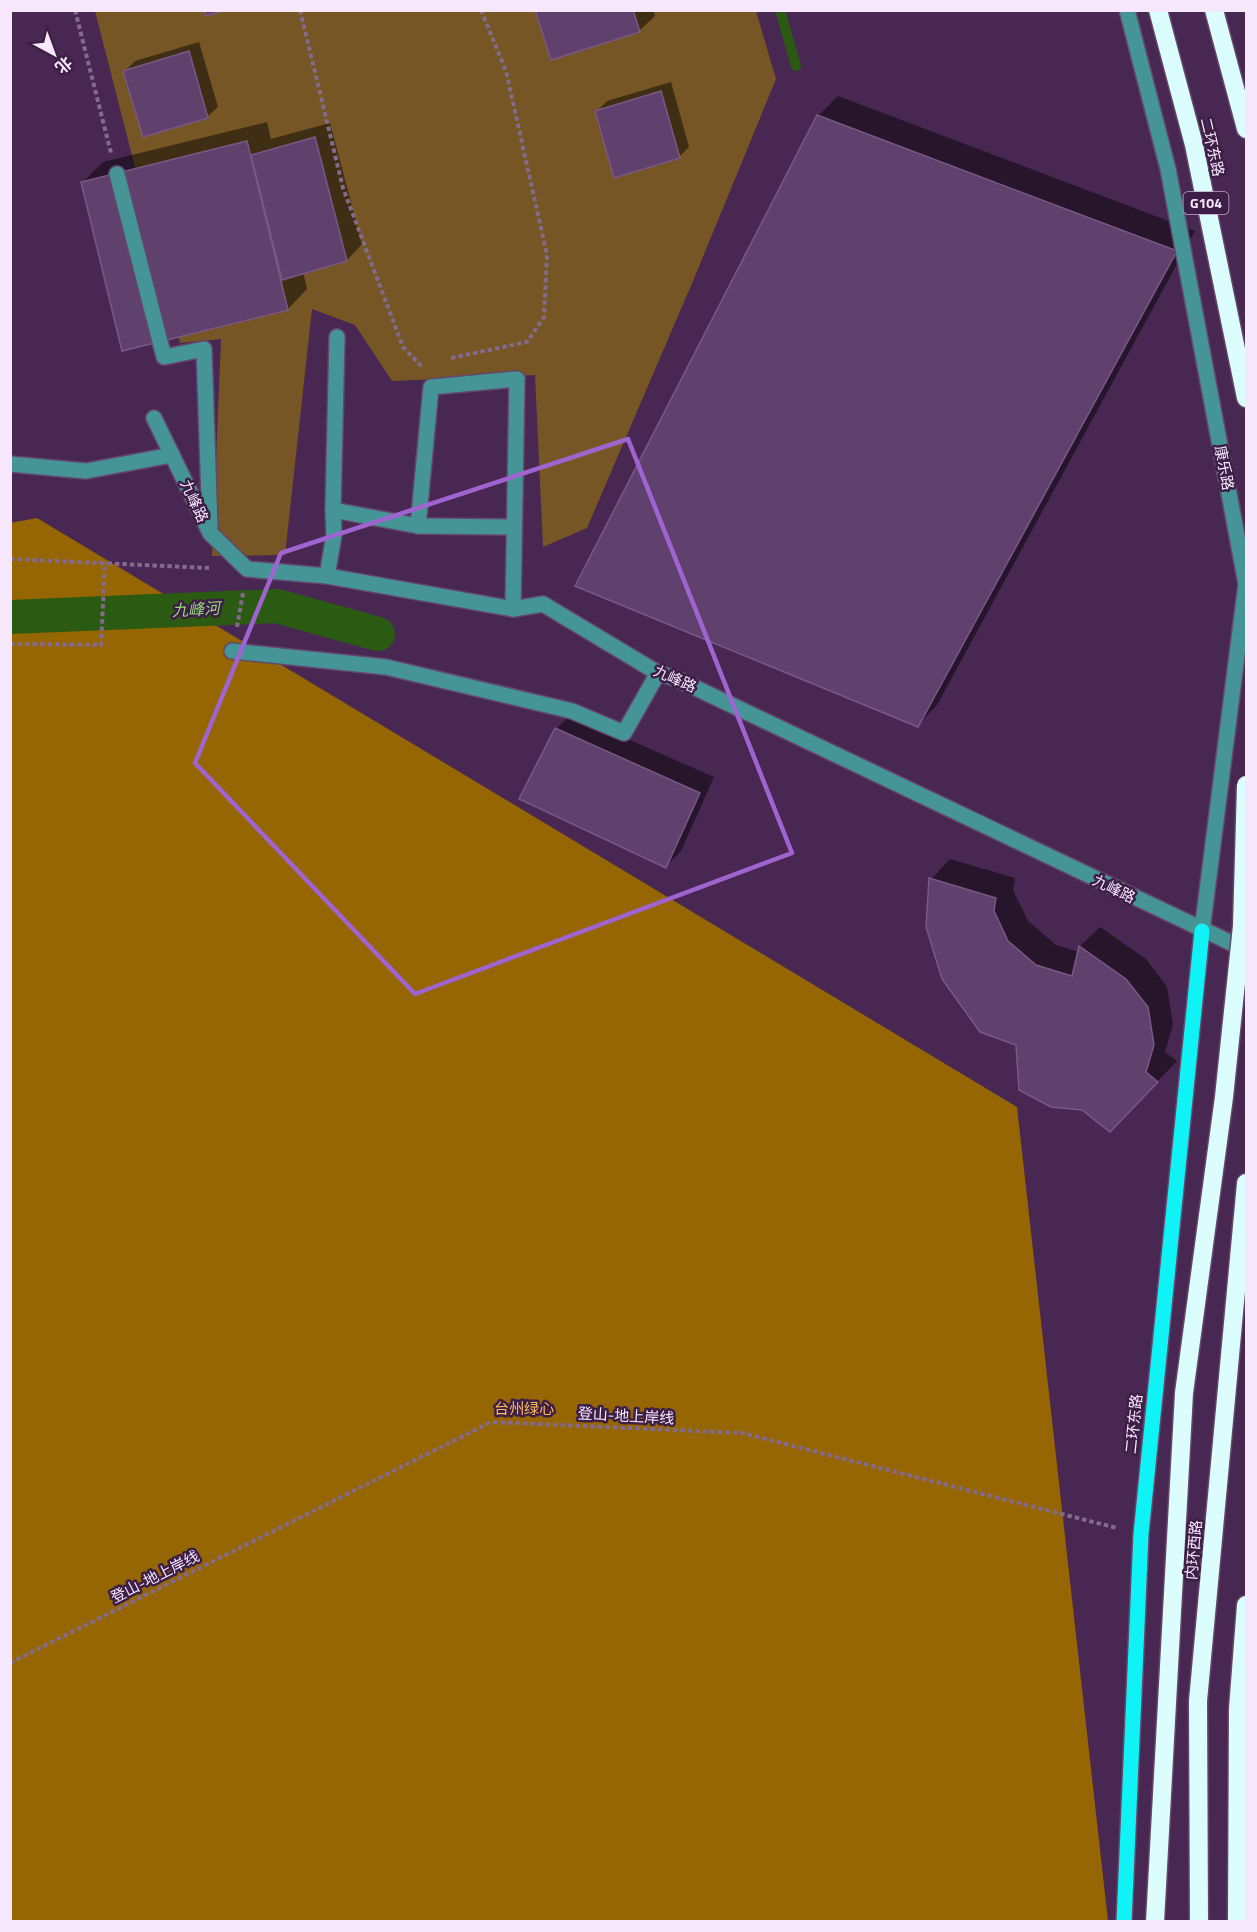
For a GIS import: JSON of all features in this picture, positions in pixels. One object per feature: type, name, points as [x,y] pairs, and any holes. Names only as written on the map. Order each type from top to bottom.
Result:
[{"type":"highway","name":"二环东路","points":[[1158,10],[1194,145],[1246,398]]},
{"type":"highway","points":[[1214,10],[1246,129]]},
{"type":"highway","points":[[1155,1922],[1184,1393],[1224,1097],[1242,926],[1246,785]]},
{"type":"highway","name":"内环西路","points":[[1199,1922],[1198,1701],[1246,1183]]},
{"type":"highway","points":[[1237,1922],[1238,1709],[1246,1605]]},
{"type":"main road","name":"二环东路","points":[[1124,1922],[1141,1534],[1202,931]]},
{"type":"street","name":"康乐路","points":[[1127,10],[1168,169],[1246,584],[1202,931]]},
{"type":"street","points":[[117,174],[164,357],[204,349],[210,533]]},
{"type":"street","points":[[327,576],[334,535],[337,337]]},
{"type":"street","points":[[418,526],[431,387],[517,379],[513,609]]},
{"type":"street","name":"九峰路","points":[[154,418],[210,533],[247,569],[327,576],[513,609],[543,604],[658,673],[687,684],[1246,950]]},
{"type":"street","points":[[10,464],[86,471],[172,455]]},
{"type":"street","points":[[333,510],[418,526],[513,527]]},
{"type":"street","points":[[232,651],[386,668],[572,711],[624,734],[658,673]]},
{"type":"path","points":[[75,10],[117,174]]},
{"type":"path","points":[[300,10],[346,198],[403,348],[420,364],[431,362]]},
{"type":"path","points":[[442,360],[527,342],[544,317],[547,255],[506,71],[481,10]]},
{"type":"path","points":[[10,559],[247,569],[232,651]]},
{"type":"path","points":[[10,644],[100,645],[105,563]]},
{"type":"path","name":"登山-地上岸线","points":[[10,1663],[491,1422],[742,1433],[1141,1534]]},
{"type":"highlighted area","points":[[628,439],[792,853],[415,994],[195,763],[281,553]]},
{"type":"shaded area","points":[[95,11],[756,11],[776,79],[693,281],[587,528],[543,547],[535,375],[392,381],[355,325],[312,309],[285,555],[212,556],[221,339],[180,343]]},
{"type":"green space","name":"台州绿心","points":[[37,518],[1017,1107],[1108,1921],[11,1922],[10,523]]},
{"type":"building","points":[[204,10],[226,10],[206,16]]},
{"type":"building","points":[[535,10],[633,10],[640,32],[551,60]]},
{"type":"building","points":[[189,51],[208,118],[143,137],[123,71]]},
{"type":"building","points":[[661,91],[680,158],[614,178],[595,111]]},
{"type":"building","points":[[817,115],[1177,251],[918,727],[575,586]]},
{"type":"building","points":[[315,137],[347,261],[282,280],[251,155]]},
{"type":"building","points":[[247,141],[288,310],[122,351],[81,182]]},
{"type":"building","points":[[555,728],[700,793],[666,868],[519,799]]},
{"type":"building","points":[[929,878],[996,898],[994,911],[1008,941],[1036,965],[1072,976],[1079,946],[1126,979],[1148,1007],[1154,1045],[1146,1072],[1158,1082],[1110,1132],[1082,1110],[1051,1107],[1019,1090],[1016,1045],[980,1032],[942,979],[926,927]]},
{"type":"waterway","points":[[780,10],[796,66]]},
{"type":"waterway","name":"九峰河","points":[[10,617],[277,606],[378,634]]}]
